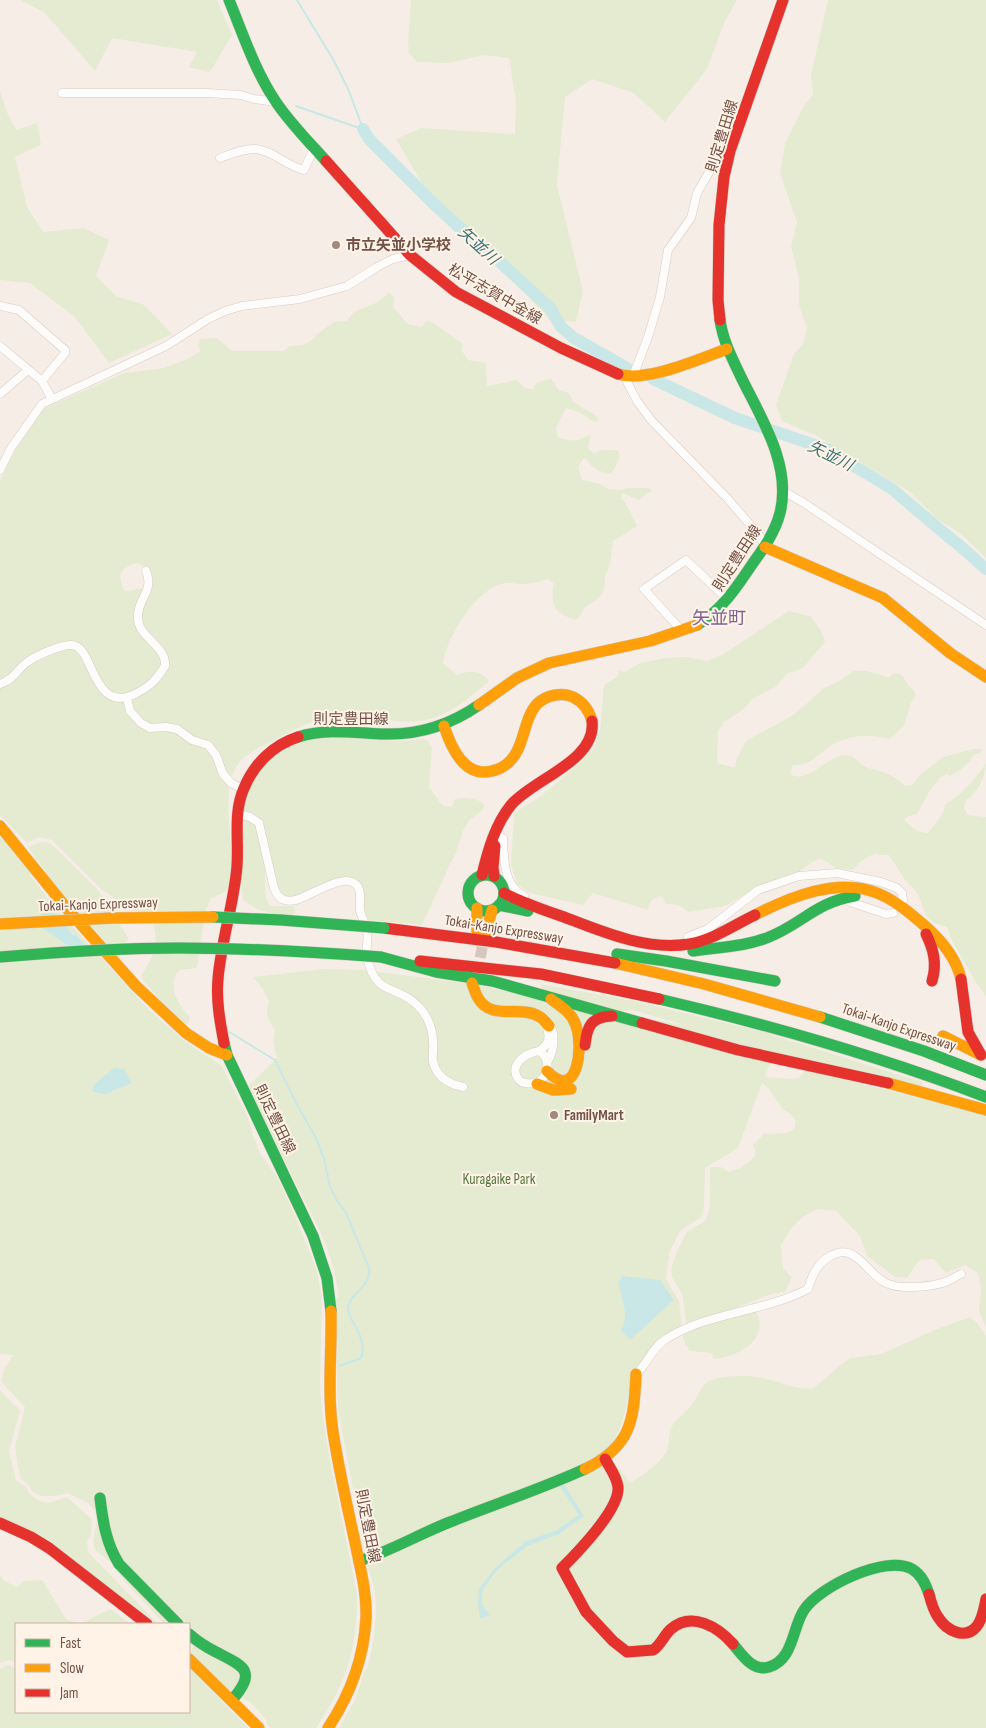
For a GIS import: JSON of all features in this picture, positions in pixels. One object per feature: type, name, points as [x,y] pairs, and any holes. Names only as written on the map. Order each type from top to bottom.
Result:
[{"type":"main road","name":"松平志賀中金線","points":[[229,0],[262,78],[276,102],[295,127],[410,255],[456,292],[611,372],[628,376],[660,373],[727,350]]},
{"type":"main road","name":"則定豊田線","points":[[328,1728],[343,1704],[355,1676],[363,1644],[366,1610],[365,1593],[330,1403],[330,1314],[326,1271],[318,1246],[306,1219],[227,1055],[222,1034],[218,1004],[218,980],[237,865],[237,814],[244,790],[255,767],[264,757],[285,741],[298,736],[328,731],[402,734],[423,732],[444,726],[467,714],[515,678],[550,663],[654,640],[690,628],[724,605],[765,547],[775,527],[781,508],[783,491],[781,468],[776,449],[764,422],[727,350],[721,326],[718,300],[718,262],[721,199],[730,151],[783,0]]},
{"type":"main road","points":[[765,547],[883,598],[950,653],[986,677]]},
{"type":"main road","points":[[444,726],[450,743],[462,762],[477,772],[487,773],[496,771],[510,762],[518,748],[531,711],[545,698],[561,695],[575,698],[587,709],[591,717],[593,728],[591,737],[580,753],[523,793],[507,810],[490,841],[482,875]]},
{"type":"main road","points":[[0,826],[19,846],[90,936],[161,1012],[198,1043],[218,1054],[227,1055]]},
{"type":"main road","points":[[477,908],[481,931],[504,893],[501,883],[494,876],[495,834]]},
{"type":"main road","points":[[494,876],[482,875],[472,880],[468,890],[470,901],[477,908],[482,910],[495,908],[531,912],[636,948],[650,951],[678,952],[760,940],[783,930],[823,904],[850,896],[871,896],[889,903],[905,914],[926,935],[936,959],[936,971],[932,980]]},
{"type":"main road","points":[[504,893],[627,939],[656,945],[677,946],[708,939],[786,900],[816,891],[850,889],[873,892],[891,900],[908,912],[950,953],[961,974],[968,1032],[972,1043],[984,1056]]},
{"type":"main road","name":"Tokai-Kanjo Expressway","points":[[0,924],[177,916],[302,921],[384,928],[512,944],[628,965],[759,998],[885,1037],[948,1059],[986,1075]]},
{"type":"main road","points":[[512,944],[601,952],[666,961],[775,981]]},
{"type":"main road","points":[[0,957],[108,950],[178,948],[300,951],[381,957],[542,975],[645,995],[793,1032],[874,1057],[986,1098]]},
{"type":"main road","points":[[381,957],[436,972],[492,982],[533,992],[738,1050],[877,1080],[986,1110]]},
{"type":"main road","points":[[474,983],[476,996],[488,1009],[496,1012],[538,1015],[549,1026]]},
{"type":"main road","points":[[533,992],[547,997],[560,1005],[575,1022],[579,1032],[574,1076],[567,1081],[554,1079],[547,1066]]},
{"type":"main road","points":[[537,1084],[549,1089],[566,1091],[576,1086],[582,1074],[586,1033],[592,1022],[602,1017],[620,1016]]},
{"type":"main road","points":[[592,1022],[599,1021],[603,1024],[605,1030]]},
{"type":"main road","points":[[942,1036],[984,1056]]},
{"type":"main road","points":[[359,1561],[450,1522],[553,1483],[605,1459],[617,1447],[625,1434],[632,1414],[636,1393],[636,1374]]},
{"type":"main road","points":[[605,1459],[617,1482],[618,1492],[614,1505],[580,1550],[562,1568],[586,1612],[626,1652],[642,1652],[655,1648],[673,1626],[685,1620],[694,1620],[706,1623],[727,1637],[750,1664],[756,1668],[770,1666],[785,1656],[796,1634],[805,1609],[854,1575],[890,1566],[901,1565],[915,1571],[923,1580],[934,1612],[940,1622],[955,1632],[970,1632],[978,1626],[982,1618],[986,1599]]},
{"type":"main road","points":[[100,1498],[106,1540],[112,1554],[119,1564],[177,1623]]},
{"type":"main road","points":[[0,1523],[31,1537],[49,1548],[146,1623]]},
{"type":"main road","points":[[190,1635],[214,1652],[238,1662],[243,1668],[246,1680],[243,1687],[232,1700]]},
{"type":"main road","points":[[190,1660],[259,1728]]},
{"type":"street","points":[[62,93],[207,93],[241,95],[276,102]]},
{"type":"street","points":[[220,158],[254,148],[266,152],[293,168],[304,170],[314,148]]},
{"type":"street","points":[[730,151],[723,153],[708,174],[697,193],[691,218],[668,250],[658,305],[648,337],[628,376],[637,401],[651,420],[727,498],[759,535],[765,547]]},
{"type":"street","points":[[0,470],[11,448],[40,405],[159,350],[208,318],[224,311],[242,306],[300,299],[347,286],[377,267],[410,255]]},
{"type":"street","points":[[0,306],[19,310],[65,350],[66,353],[42,381]]},
{"type":"street","points":[[0,346],[42,381],[52,399]]},
{"type":"street","points":[[0,394],[28,370]]},
{"type":"street","points":[[783,491],[804,503],[986,625]]},
{"type":"street","points":[[682,631],[644,589],[686,560],[728,600]]},
{"type":"street","points":[[0,684],[8,681],[27,662],[65,646],[72,645],[78,646],[83,651],[98,682],[107,693],[119,699],[127,698],[152,684],[165,666],[164,657],[139,626],[138,611],[149,584],[146,571]]},
{"type":"street","points":[[127,698],[130,711],[141,723],[150,728],[166,727],[177,730],[192,740],[208,745],[216,756],[223,774],[231,783],[244,790]]},
{"type":"street","points":[[237,814],[250,817],[259,823],[275,894],[279,898],[289,901],[296,900],[339,882],[350,881],[355,883],[360,893],[360,907],[368,933],[367,958],[375,977],[384,988],[400,994],[418,1006],[427,1018],[431,1028],[433,1061],[438,1073],[447,1082],[462,1087]]},
{"type":"street","points":[[495,834],[503,838],[503,856],[509,881],[520,894],[626,934],[668,939],[692,937],[708,929],[758,890],[799,876],[837,873],[881,882],[897,888],[902,893],[903,900]]},
{"type":"street","points":[[850,902],[886,914],[893,914]]},
{"type":"street","points":[[549,1026],[554,1033],[553,1045],[543,1079],[537,1084],[523,1083],[519,1080],[516,1070],[519,1060],[524,1056],[539,1051],[545,1046],[549,1040],[549,1026]]},
{"type":"street","points":[[539,1051],[543,1054],[547,1066]]},
{"type":"street","points":[[636,1374],[641,1370],[656,1347],[675,1333],[788,1298],[808,1289],[817,1268],[834,1254],[846,1252],[854,1256],[880,1279],[895,1286],[914,1287],[932,1284],[947,1281],[961,1274]]},
{"type":"green space","points":[[21,0],[217,0],[232,35],[210,72],[189,67],[197,52],[112,38],[95,71],[45,13]]},
{"type":"green space","points":[[411,0],[737,0],[725,21],[707,69],[665,122],[634,93],[592,79],[565,97],[557,185],[583,291],[576,322],[550,320],[423,185],[396,139],[421,128],[515,134],[516,101],[509,58],[484,55],[448,63],[417,62],[409,53]]},
{"type":"green space","points":[[828,0],[986,0],[986,558],[961,534],[937,519],[910,492],[817,436],[782,421],[776,405],[794,354],[803,344],[807,328],[799,305],[799,279],[791,246],[797,222],[780,173],[785,144],[804,106],[813,95],[811,75]]},
{"type":"green space","points":[[0,91],[8,115],[16,130],[37,123],[41,145],[15,157],[27,207],[43,232],[84,228],[109,240],[96,276],[116,296],[144,305],[172,334],[109,363],[75,317],[30,283],[0,280]]},
{"type":"green space","points":[[389,292],[394,298],[393,307],[408,324],[422,327],[426,321],[432,322],[463,344],[462,351],[468,360],[486,363],[487,386],[517,380],[525,388],[533,389],[537,382],[551,379],[559,390],[569,393],[572,401],[595,415],[599,420],[596,423],[579,412],[566,408],[556,428],[558,437],[566,440],[573,441],[588,435],[591,436],[588,445],[589,450],[594,453],[603,450],[618,450],[618,462],[611,473],[597,469],[586,459],[583,459],[578,467],[582,480],[600,484],[608,489],[649,488],[652,492],[647,493],[639,500],[622,493],[621,499],[625,502],[637,526],[613,541],[610,564],[605,576],[604,590],[599,598],[584,608],[576,620],[563,615],[555,608],[553,603],[554,584],[548,579],[528,584],[505,583],[494,587],[484,594],[465,615],[450,640],[446,652],[443,663],[457,675],[474,672],[482,675],[489,681],[459,705],[434,718],[425,720],[398,721],[342,716],[310,723],[244,757],[232,776],[224,772],[219,756],[210,743],[192,737],[176,727],[148,725],[131,709],[130,699],[150,687],[160,678],[167,665],[168,657],[142,626],[141,612],[151,578],[149,569],[137,563],[123,570],[120,576],[125,591],[140,589],[146,585],[137,607],[136,622],[142,635],[160,657],[159,670],[153,680],[129,695],[115,695],[108,691],[98,678],[85,647],[79,644],[62,644],[29,658],[10,675],[0,681],[0,481],[15,451],[43,409],[124,373],[164,368],[187,359],[201,351],[198,347],[200,339],[217,338],[232,351],[283,351],[290,346],[303,345],[334,322],[347,321],[355,312],[378,302]]},
{"type":"green space","points":[[789,611],[810,616],[821,630],[825,642],[803,668],[786,674],[777,686],[752,699],[744,709],[724,722],[718,731],[717,763],[735,768],[737,758],[746,741],[795,714],[824,688],[854,671],[866,671],[889,678],[894,673],[902,675],[916,695],[901,729],[889,739],[863,736],[844,739],[807,763],[793,765],[790,774],[804,776],[831,760],[849,755],[868,768],[893,776],[905,786],[912,785],[921,774],[943,757],[973,749],[982,749],[980,753],[974,755],[957,772],[940,778],[929,792],[917,814],[904,819],[914,829],[928,833],[943,813],[945,805],[968,786],[986,763],[980,784],[974,794],[966,800],[964,808],[968,815],[986,817],[986,996],[952,941],[947,927],[934,923],[926,916],[918,894],[905,880],[889,855],[879,855],[877,853],[866,858],[853,870],[835,868],[826,861],[819,859],[797,874],[756,888],[725,906],[688,912],[679,905],[666,904],[662,896],[652,900],[648,910],[593,893],[583,905],[530,893],[517,884],[511,865],[514,813],[541,796],[573,769],[595,747],[600,730],[604,685],[617,677],[619,671],[625,672],[640,663],[665,658],[687,657],[707,661],[722,655]]},
{"type":"green space","points":[[68,648],[77,649],[96,683],[121,701],[125,701],[141,725],[177,732],[200,744],[215,756],[221,777],[229,787],[228,810],[232,857],[228,887],[225,892],[210,899],[205,914],[197,968],[179,970],[175,976],[175,995],[190,1017],[187,1025],[167,1009],[141,977],[157,947],[152,915],[132,910],[101,889],[52,840],[39,837],[27,843],[0,815],[0,687],[10,683],[29,665]]},
{"type":"green space","points":[[333,737],[402,741],[427,740],[432,748],[429,787],[442,805],[451,807],[455,799],[463,798],[475,799],[485,805],[481,811],[470,819],[465,827],[453,859],[422,925],[369,920],[354,879],[350,877],[307,893],[287,898],[278,892],[262,820],[252,812],[244,811],[248,794],[254,779],[273,756],[300,742]]},
{"type":"green space","points":[[245,819],[253,822],[260,838],[264,860],[266,893],[270,906],[294,906],[295,911],[293,915],[266,912],[254,908],[243,900],[241,880]]},
{"type":"green space","points":[[0,833],[34,872],[30,875],[53,905],[150,1011],[186,1042],[222,1066],[248,1118],[260,1153],[277,1177],[316,1268],[322,1297],[320,1389],[322,1410],[327,1446],[357,1594],[357,1614],[352,1649],[343,1680],[316,1728],[270,1728],[264,1717],[251,1703],[225,1688],[190,1655],[193,1646],[190,1644],[190,1623],[163,1623],[126,1583],[109,1561],[95,1550],[93,1542],[97,1520],[95,1511],[88,1503],[68,1493],[41,1496],[32,1491],[28,1484],[20,1478],[15,1447],[25,1407],[1,1382],[4,1370],[13,1355],[0,1354]]},
{"type":"green space","points":[[40,842],[50,843],[98,890],[129,939],[114,951],[58,890],[28,847]]},
{"type":"green space","name":"Kuragaike Park","points":[[324,969],[364,970],[465,983],[688,1026],[632,1010],[621,1011],[542,989],[541,984],[629,1000],[760,1031],[922,1082],[922,1087],[774,1052],[765,1077],[799,1078],[806,1070],[986,1115],[986,1327],[979,1312],[981,1289],[978,1273],[965,1265],[946,1273],[934,1259],[919,1260],[907,1278],[895,1277],[867,1256],[860,1236],[836,1211],[817,1209],[804,1216],[792,1227],[781,1245],[783,1269],[792,1277],[785,1292],[771,1294],[733,1309],[686,1323],[683,1296],[672,1277],[671,1270],[676,1253],[686,1233],[706,1220],[710,1206],[710,1167],[721,1167],[729,1172],[741,1168],[754,1157],[753,1145],[764,1134],[786,1133],[794,1129],[796,1122],[793,1116],[782,1108],[771,1091],[762,1083],[738,1148],[705,1168],[704,1207],[701,1217],[680,1231],[669,1253],[666,1279],[679,1301],[682,1328],[639,1368],[631,1369],[625,1412],[618,1432],[607,1452],[630,1483],[662,1458],[668,1448],[670,1431],[673,1425],[691,1406],[706,1383],[716,1378],[753,1376],[794,1387],[814,1388],[851,1358],[881,1354],[937,1329],[970,1317],[978,1324],[986,1336],[986,1728],[339,1728],[355,1700],[365,1670],[367,1669],[373,1642],[376,1603],[338,1410],[333,1299],[338,1298],[336,1282],[328,1252],[316,1222],[248,1086],[277,1058],[273,1042],[275,1030],[267,1013],[269,1002],[263,989],[253,977]]},
{"type":"green space","points":[[755,1309],[759,1319],[759,1329],[756,1337],[750,1345],[733,1355],[713,1359],[712,1353],[690,1351],[684,1341],[684,1331]]},
{"type":"green space","points":[[0,1390],[20,1411],[9,1451],[16,1481],[26,1487],[33,1497],[40,1501],[52,1502],[68,1498],[92,1520],[91,1534],[87,1542],[88,1552],[157,1623],[149,1623],[0,1519]]},
{"type":"green space","points":[[0,1575],[3,1580],[17,1587],[25,1581],[42,1580],[66,1619],[76,1623],[15,1623],[15,1662],[9,1660],[0,1663]]},
{"type":"green space","points":[[110,1609],[130,1623],[82,1623]]},
{"type":"green space","points":[[8,1665],[15,1668],[15,1713],[190,1713],[190,1669],[248,1728],[0,1728],[0,1669]]},
{"type":"water","points":[[53,912],[73,935],[75,934],[85,945],[67,945],[42,928],[41,914]]},
{"type":"water","points":[[114,1068],[124,1069],[132,1083],[105,1094],[94,1092],[92,1090],[94,1085]]},
{"type":"water","points":[[622,1276],[660,1280],[674,1300],[630,1340],[621,1330],[624,1325],[625,1314],[618,1284]]},
{"type":"water","points":[[564,1484],[584,1516],[559,1534],[527,1546],[497,1570],[483,1589],[482,1594],[482,1605],[490,1615],[480,1619],[479,1589],[495,1568],[526,1541],[555,1531],[579,1515],[560,1486]]},
{"type":"waterway","points":[[297,0],[334,61],[349,91],[363,129]]},
{"type":"waterway","points":[[296,106],[362,129]]},
{"type":"waterway","name":"矢並川","points":[[363,129],[369,139],[435,205],[551,309],[561,327],[574,338],[627,368]]},
{"type":"waterway","name":"矢並川","points":[[653,379],[735,418],[829,450],[892,489],[986,569]]},
{"type":"waterway","points":[[226,1030],[275,1060],[314,1134],[324,1158],[330,1187],[346,1213],[369,1268],[367,1280],[352,1298],[348,1308],[362,1341],[362,1356],[359,1359],[339,1366]]},
{"type":"tunnel","points":[[477,974],[485,933]]},
{"type":"traffic: fast","points":[[229,0],[250,52],[276,102],[326,161]]},
{"type":"traffic: fast","points":[[697,625],[714,612],[728,597],[761,552],[778,520],[783,495],[782,477],[772,442],[731,356],[723,335],[720,320]]},
{"type":"traffic: fast","points":[[298,737],[330,732],[398,734],[422,731],[457,718],[479,705]]},
{"type":"traffic: fast","points":[[486,875],[493,876],[499,880],[503,886],[504,893],[503,900],[499,906],[493,910],[486,911],[479,910],[473,906],[469,900],[468,893],[469,886],[473,880],[479,876],[486,875]]},
{"type":"traffic: fast","points":[[693,951],[741,945],[769,937],[781,932],[819,908],[841,899],[855,896]]},
{"type":"traffic: fast","points":[[499,905],[528,911]]},
{"type":"traffic: fast","points":[[213,917],[384,928]]},
{"type":"traffic: fast","points":[[0,957],[179,948],[381,957]]},
{"type":"traffic: fast","points":[[617,954],[775,981]]},
{"type":"traffic: fast","points":[[381,957],[436,972],[492,981],[642,1023]]},
{"type":"traffic: fast","points":[[659,999],[824,1042],[986,1097]]},
{"type":"traffic: fast","points":[[820,1017],[924,1051],[986,1075]]},
{"type":"traffic: fast","points":[[224,1043],[227,1055],[313,1236],[327,1278],[331,1311]]},
{"type":"traffic: fast","points":[[359,1561],[450,1522],[585,1469]]},
{"type":"traffic: fast","points":[[100,1498],[108,1540],[119,1564],[177,1623]]},
{"type":"traffic: fast","points":[[733,1644],[748,1662],[753,1665],[763,1668],[777,1663],[788,1650],[800,1617],[812,1601],[838,1583],[870,1569],[886,1566],[901,1566],[912,1569],[921,1577],[929,1594]]},
{"type":"traffic: fast","points":[[190,1635],[205,1646],[234,1661],[244,1670],[244,1682],[232,1700]]},
{"type":"traffic: slow","points":[[618,374],[630,376],[657,373],[688,364],[727,349]]},
{"type":"traffic: slow","points":[[765,547],[883,598],[950,653],[986,677]]},
{"type":"traffic: slow","points":[[479,705],[517,678],[549,663],[650,641],[697,625]]},
{"type":"traffic: slow","points":[[444,726],[460,759],[474,770],[482,772],[499,769],[512,759],[519,747],[533,709],[545,698],[569,695],[580,701],[589,713],[592,721]]},
{"type":"traffic: slow","points":[[0,826],[69,911],[136,986],[186,1033],[209,1048],[227,1055]]},
{"type":"traffic: slow","points":[[755,915],[799,896],[830,888],[846,887],[877,893],[902,907],[937,937],[952,956],[961,979]]},
{"type":"traffic: slow","points":[[477,908],[477,931]]},
{"type":"traffic: slow","points":[[486,932],[492,910]]},
{"type":"traffic: slow","points":[[0,924],[112,918],[213,917]]},
{"type":"traffic: slow","points":[[615,963],[704,984],[820,1017]]},
{"type":"traffic: slow","points":[[472,983],[478,998],[491,1009],[532,1013],[549,1026]]},
{"type":"traffic: slow","points":[[547,1071],[558,1079],[566,1080],[572,1076],[579,1056],[578,1032],[575,1023],[571,1016],[551,999]]},
{"type":"traffic: slow","points":[[943,1036],[981,1055]]},
{"type":"traffic: slow","points":[[888,1083],[986,1110]]},
{"type":"traffic: slow","points":[[537,1084],[553,1090],[571,1089]]},
{"type":"traffic: slow","points":[[328,1728],[343,1703],[359,1662],[366,1618],[363,1582],[338,1461],[331,1417],[331,1311]]},
{"type":"traffic: slow","points":[[585,1469],[600,1461],[612,1451],[621,1442],[627,1431],[634,1406],[636,1374]]},
{"type":"traffic: slow","points":[[190,1660],[259,1728]]},
{"type":"traffic: jam","points":[[720,320],[718,300],[719,225],[724,177],[730,151],[783,0]]},
{"type":"traffic: jam","points":[[326,161],[410,255],[456,292],[561,348],[618,374]]},
{"type":"traffic: jam","points":[[482,875],[493,838],[505,813],[521,796],[562,768],[585,747],[591,735],[592,721]]},
{"type":"traffic: jam","points":[[224,1043],[218,1003],[218,979],[237,866],[237,817],[241,797],[248,779],[265,756],[280,745],[298,737]]},
{"type":"traffic: jam","points":[[494,876],[495,846]]},
{"type":"traffic: jam","points":[[504,893],[610,934],[657,945],[698,942],[715,936],[755,915]]},
{"type":"traffic: jam","points":[[384,928],[496,942],[615,963]]},
{"type":"traffic: jam","points":[[926,934],[934,957],[932,981]]},
{"type":"traffic: jam","points":[[420,961],[541,974],[659,999]]},
{"type":"traffic: jam","points":[[961,979],[968,1032],[981,1055]]},
{"type":"traffic: jam","points":[[585,1045],[591,1024],[599,1018],[612,1016]]},
{"type":"traffic: jam","points":[[642,1023],[738,1050],[888,1083]]},
{"type":"traffic: jam","points":[[605,1459],[616,1480],[618,1487],[617,1496],[612,1507],[596,1530],[562,1568],[586,1612],[613,1641],[627,1652],[653,1650],[671,1629],[687,1621],[704,1623],[720,1632],[733,1644]]},
{"type":"traffic: jam","points":[[0,1523],[31,1537],[49,1548],[146,1623]]},
{"type":"traffic: jam","points":[[929,1594],[933,1609],[941,1622],[951,1630],[961,1633],[967,1633],[977,1626],[982,1616],[986,1599]]},
{"type":"place","name":"市立矢並小学校","points":[[336,245]]},
{"type":"place","name":"FamilyMart","points":[[554,1115]]},
{"type":"district","name":"矢並町","points":[[719,618]]}]
